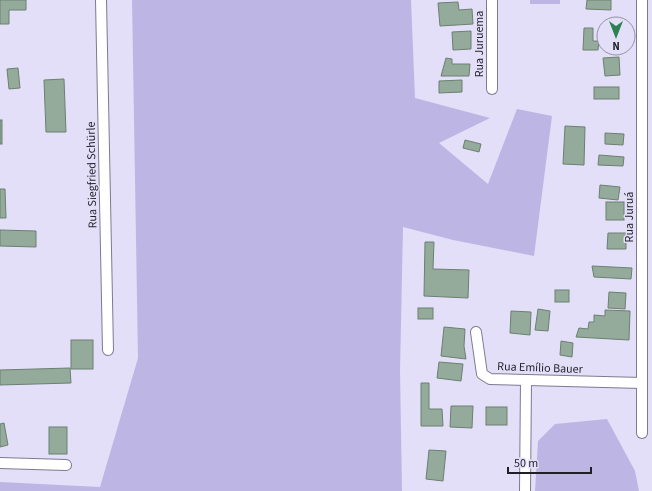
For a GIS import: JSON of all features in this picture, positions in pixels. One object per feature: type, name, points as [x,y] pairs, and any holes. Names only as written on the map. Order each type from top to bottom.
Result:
[{"type":"street","name":"Rua Siegfried Schürle","points":[[101,0],[108,350]]},
{"type":"street","name":"Rua Juruema","points":[[492,0],[492,89]]},
{"type":"street","name":"Rua Juruá","points":[[642,0],[642,433]]},
{"type":"street","name":"Rua Emílio Bauer","points":[[476,332],[482,374],[490,379],[642,384]]},
{"type":"street","points":[[525,491],[526,380]]},
{"type":"street","points":[[0,463],[66,465]]},
{"type":"shaded area","points":[[132,0],[411,0],[415,98],[490,118],[439,143],[488,184],[517,109],[552,116],[534,256],[453,240],[403,227],[400,371],[402,491],[0,491],[0,482],[100,487],[138,358]]},
{"type":"shaded area","points":[[530,0],[560,0],[560,4],[530,4]]},
{"type":"shaded area","points":[[607,419],[635,471],[639,491],[535,491],[538,441],[555,424]]},
{"type":"building","points":[[0,0],[26,0],[26,10],[9,10],[9,24],[0,24]]},
{"type":"building","points":[[587,0],[611,0],[611,10],[586,9]]},
{"type":"building","points":[[458,2],[459,10],[472,9],[473,24],[440,26],[438,3]]},
{"type":"building","points":[[584,28],[593,28],[593,41],[596,41],[596,50],[583,50]]},
{"type":"building","points":[[471,31],[471,49],[453,50],[452,32]]},
{"type":"building","points":[[619,57],[620,75],[605,76],[603,58]]},
{"type":"building","points":[[446,58],[452,59],[452,64],[470,64],[469,76],[441,76]]},
{"type":"building","points":[[18,68],[20,88],[9,89],[7,69]]},
{"type":"building","points":[[64,79],[66,132],[46,132],[44,80]]},
{"type":"building","points":[[462,80],[462,92],[439,93],[439,81]]},
{"type":"building","points":[[594,87],[619,87],[619,99],[594,99]]},
{"type":"building","points":[[0,120],[2,120],[2,144],[0,144]]},
{"type":"building","points":[[565,126],[585,127],[584,165],[563,164]]},
{"type":"building","points":[[605,133],[624,134],[623,145],[605,144]]},
{"type":"building","points":[[465,140],[481,144],[479,152],[463,148]]},
{"type":"building","points":[[599,155],[624,157],[623,166],[598,165]]},
{"type":"building","points":[[600,185],[620,187],[618,200],[599,198]]},
{"type":"building","points":[[0,189],[5,189],[6,218],[0,218]]},
{"type":"building","points":[[606,202],[624,202],[624,220],[606,220]]},
{"type":"building","points":[[0,230],[36,231],[36,247],[0,246]]},
{"type":"building","points":[[608,233],[626,233],[626,249],[607,249]]},
{"type":"building","points":[[425,242],[434,242],[433,269],[469,270],[468,298],[424,296]]},
{"type":"building","points":[[592,266],[632,268],[631,279],[594,277]]},
{"type":"building","points":[[555,290],[569,290],[569,302],[555,302]]},
{"type":"building","points":[[609,292],[626,293],[625,309],[608,308]]},
{"type":"building","points":[[418,308],[433,308],[433,319],[418,319]]},
{"type":"building","points":[[538,309],[550,311],[548,331],[535,330]]},
{"type":"building","points":[[605,310],[630,311],[629,340],[576,337],[579,328],[588,329],[589,322],[594,322],[594,315],[605,316]]},
{"type":"building","points":[[511,311],[531,312],[530,335],[510,333]]},
{"type":"building","points":[[444,327],[465,329],[464,346],[466,359],[441,356]]},
{"type":"building","points":[[71,340],[93,340],[93,369],[71,369]]},
{"type":"building","points":[[561,341],[573,343],[572,357],[560,355]]},
{"type":"building","points":[[439,362],[463,364],[461,381],[437,378]]},
{"type":"building","points":[[70,368],[71,383],[0,385],[0,370]]},
{"type":"building","points":[[421,383],[429,383],[429,409],[442,409],[443,426],[421,426]]},
{"type":"building","points":[[451,406],[473,406],[472,428],[450,427]]},
{"type":"building","points":[[486,407],[507,407],[507,425],[486,425]]},
{"type":"building","points":[[4,423],[8,445],[0,447],[0,424]]},
{"type":"building","points":[[49,427],[67,427],[67,454],[49,454]]},
{"type":"building","points":[[429,450],[446,451],[443,481],[426,479]]}]
